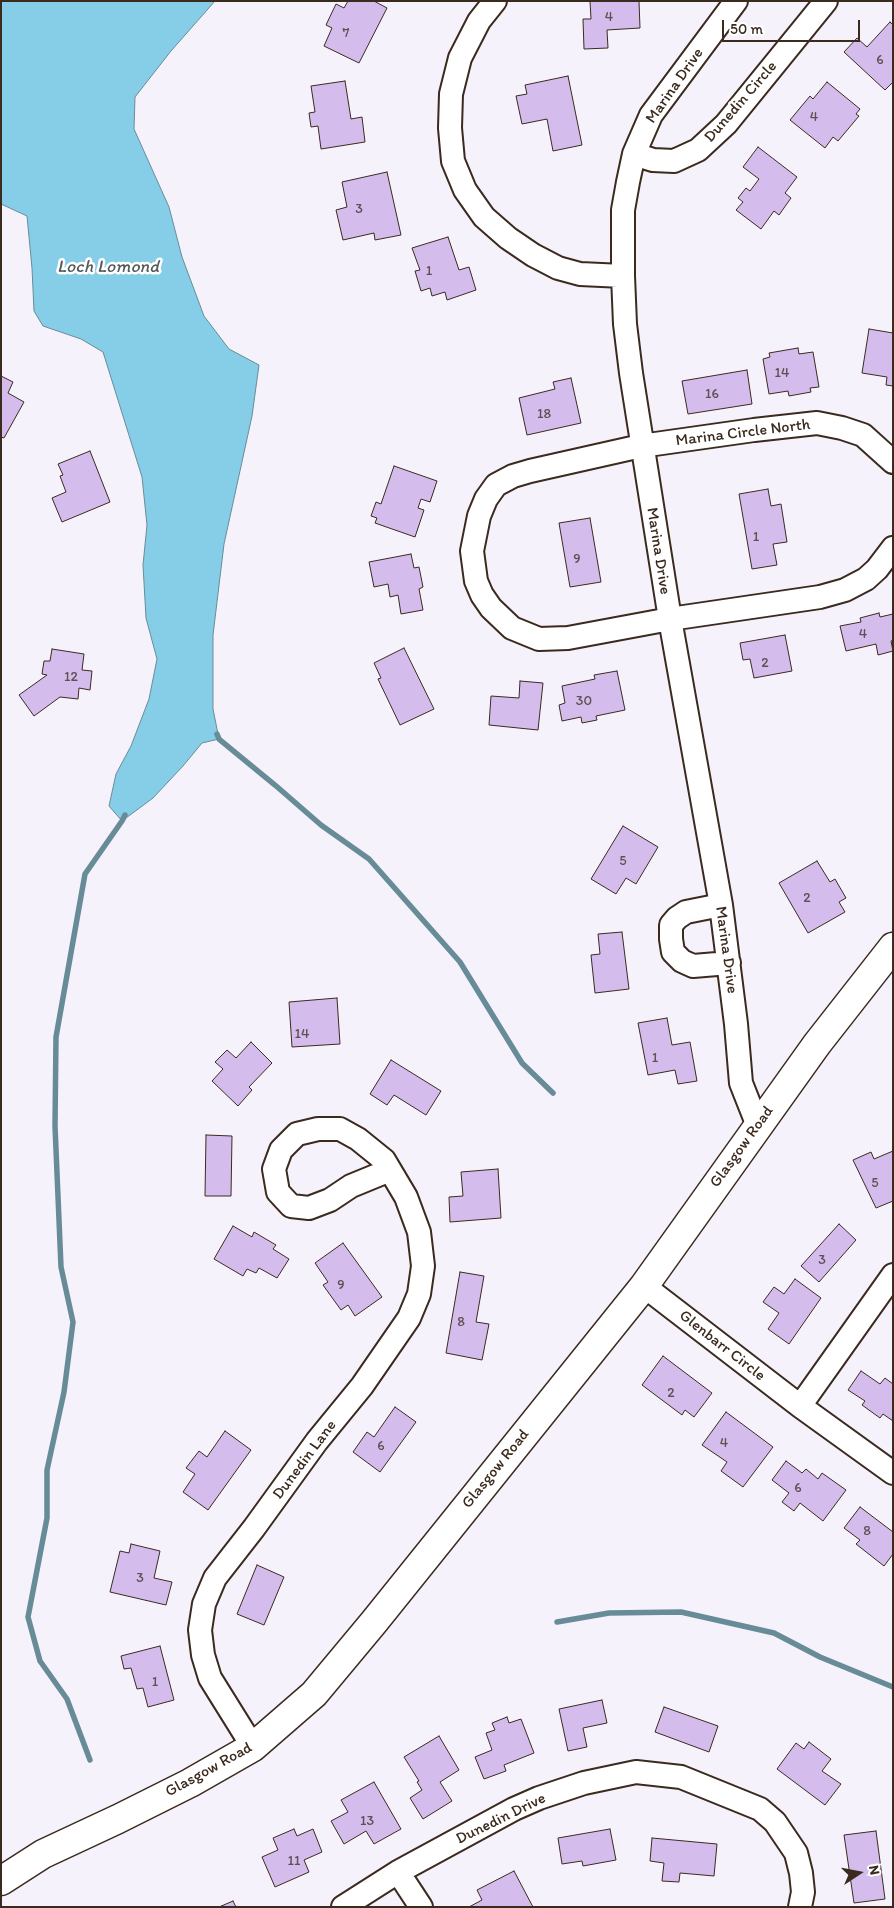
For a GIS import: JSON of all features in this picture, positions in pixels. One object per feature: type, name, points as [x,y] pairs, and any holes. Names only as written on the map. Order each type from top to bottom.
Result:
[{"type":"street","points":[[495,1],[479,21],[460,58],[451,94],[450,128],[453,161],[465,190],[484,217],[508,238],[533,255],[558,268],[580,274],[623,276]]},
{"type":"street","name":"Marina Drive","points":[[736,1],[650,115],[634,154],[623,210],[623,276],[625,324],[641,446],[721,905],[741,1083],[758,1126]]},
{"type":"street","name":"Dunedin Circle","points":[[634,154],[654,160],[674,161],[698,150],[726,124],[826,1]]},
{"type":"street","name":"Marina Circle North","points":[[670,619],[568,638],[539,639],[512,628],[491,608],[482,595],[476,581],[472,551],[474,533],[486,499],[496,485],[513,476],[530,471],[641,446],[817,423],[842,428],[863,436],[893,462]]},
{"type":"street","points":[[670,619],[820,598],[845,590],[866,579],[877,569],[893,548]]},
{"type":"street","points":[[721,905],[686,912],[677,918],[672,926],[671,939],[673,952],[693,966],[729,963]]},
{"type":"street","name":"Glasgow Road","points":[[1,1881],[42,1854],[118,1819],[252,1747],[314,1694],[644,1286],[817,1044],[893,947]]},
{"type":"street","name":"Dunedin Lane","points":[[252,1747],[210,1678],[203,1655],[200,1630],[204,1604],[215,1578],[317,1441],[368,1379],[409,1318],[419,1294],[423,1266],[419,1232],[406,1197],[390,1170],[384,1160],[358,1139],[340,1129],[318,1130],[297,1134],[282,1150],[274,1169],[278,1192],[292,1206],[309,1208],[330,1200],[351,1186],[390,1170]]},
{"type":"street","points":[[800,1406],[893,1275]]},
{"type":"street","name":"Glenbarr Circle","points":[[644,1286],[800,1406],[893,1473]]},
{"type":"street","name":"Dunedin Drive","points":[[344,1907],[398,1872],[514,1809],[538,1798],[584,1783],[609,1776],[636,1772],[681,1777],[760,1810],[775,1822],[796,1853],[801,1874],[802,1892],[800,1907]]},
{"type":"street","points":[[398,1872],[421,1907]]},
{"type":"water","name":"Loch Lomond","points":[[1,1],[215,1],[171,51],[135,97],[134,129],[169,207],[182,257],[204,316],[229,349],[259,365],[252,416],[224,544],[213,635],[213,709],[219,739],[202,743],[153,798],[122,821],[109,806],[116,774],[131,746],[149,699],[157,659],[146,618],[143,565],[147,525],[142,477],[103,352],[81,339],[43,326],[34,311],[27,216],[1,204]]},
{"type":"building","points":[[348,1],[374,1],[387,8],[359,63],[324,46],[332,28],[326,25],[336,4],[344,8]]},
{"type":"building","points":[[590,1],[639,1],[640,28],[607,30],[608,48],[584,49],[583,19],[591,19]]},
{"type":"building","points":[[890,22],[893,25],[893,82],[885,90],[844,52],[857,38],[867,47]]},
{"type":"building","points":[[568,76],[582,145],[553,151],[547,119],[522,124],[516,96],[527,94],[525,85]]},
{"type":"building","points":[[345,81],[351,119],[362,117],[365,142],[321,149],[318,126],[311,127],[309,113],[315,112],[311,86]]},
{"type":"building","points":[[827,82],[860,109],[856,114],[859,116],[838,141],[833,137],[825,148],[790,120],[810,96],[813,99]]},
{"type":"building","points":[[758,147],[797,177],[785,193],[791,198],[779,215],[774,211],[761,229],[736,210],[743,202],[738,198],[746,188],[750,191],[759,179],[743,167]]},
{"type":"building","points":[[387,172],[401,235],[375,240],[374,233],[343,240],[336,210],[347,207],[342,182]]},
{"type":"building","points":[[448,237],[459,270],[469,267],[476,290],[447,300],[445,292],[432,296],[430,288],[421,291],[415,271],[420,270],[412,248]]},
{"type":"building","points":[[869,329],[893,333],[893,386],[886,385],[887,377],[862,373]]},
{"type":"building","points":[[798,348],[799,354],[813,352],[819,387],[810,388],[811,392],[789,396],[788,391],[769,394],[763,359],[770,357],[769,353]]},
{"type":"building","points":[[747,370],[752,404],[688,414],[682,381]]},
{"type":"building","points":[[1,376],[13,382],[8,393],[24,402],[4,438],[1,437]]},
{"type":"building","points":[[571,378],[581,423],[527,435],[519,398],[555,389],[553,382]]},
{"type":"building","points":[[90,451],[110,502],[62,522],[52,498],[66,492],[60,476],[63,475],[58,464]]},
{"type":"building","points":[[394,466],[437,481],[430,502],[421,499],[418,508],[424,510],[415,537],[375,523],[377,518],[371,516],[376,502],[381,504]]},
{"type":"building","points":[[768,489],[771,506],[781,504],[787,542],[773,544],[777,565],[752,569],[739,494]]},
{"type":"building","points":[[590,518],[601,582],[570,587],[559,523]]},
{"type":"building","points":[[411,554],[414,568],[419,567],[423,587],[419,589],[423,610],[401,614],[398,595],[390,597],[388,584],[374,587],[369,562]]},
{"type":"building","points":[[879,613],[880,617],[893,614],[893,640],[891,641],[893,651],[878,655],[876,644],[846,651],[840,626],[861,622],[860,618]]},
{"type":"building","points":[[785,635],[792,671],[754,678],[750,659],[743,660],[740,643]]},
{"type":"building","points":[[404,648],[434,709],[400,725],[378,679],[381,678],[374,663]]},
{"type":"building","points":[[52,649],[84,654],[82,670],[92,671],[90,690],[79,688],[78,699],[60,697],[34,716],[19,695],[47,675],[42,674],[44,661],[50,661]]},
{"type":"building","points":[[617,671],[625,710],[596,716],[597,720],[582,723],[581,717],[562,721],[559,705],[565,703],[562,686],[595,679],[594,675]]},
{"type":"building","points":[[520,681],[543,683],[538,730],[489,725],[491,696],[519,698]]},
{"type":"building","points":[[623,826],[658,847],[636,884],[626,878],[616,894],[591,879]]},
{"type":"building","points":[[817,861],[830,882],[835,879],[846,898],[839,902],[845,912],[808,933],[779,883]]},
{"type":"building","points":[[622,932],[629,989],[595,993],[591,955],[600,954],[598,934]]},
{"type":"building","points":[[337,998],[340,1044],[292,1047],[289,1002]]},
{"type":"building","points":[[667,1018],[672,1045],[690,1042],[697,1081],[678,1084],[675,1070],[648,1075],[638,1023]]},
{"type":"building","points":[[251,1042],[272,1063],[249,1087],[252,1090],[238,1106],[212,1081],[223,1069],[215,1062],[227,1050],[236,1058]]},
{"type":"building","points":[[391,1060],[441,1091],[426,1115],[394,1095],[387,1105],[370,1094]]},
{"type":"building","points":[[206,1135],[232,1136],[231,1196],[205,1196]]},
{"type":"building","points":[[893,1151],[893,1201],[876,1208],[853,1160],[871,1152],[874,1159]]},
{"type":"building","points":[[498,1169],[501,1218],[450,1222],[449,1197],[463,1196],[461,1172]]},
{"type":"building","points":[[839,1224],[856,1240],[819,1282],[801,1266]]},
{"type":"building","points":[[233,1226],[252,1237],[254,1232],[276,1245],[273,1249],[289,1259],[277,1278],[259,1268],[256,1273],[247,1269],[243,1276],[214,1259]]},
{"type":"building","points":[[343,1243],[382,1297],[355,1316],[348,1305],[341,1310],[323,1285],[328,1282],[315,1263]]},
{"type":"building","points":[[460,1272],[484,1276],[476,1322],[489,1324],[482,1360],[446,1353]]},
{"type":"building","points":[[795,1279],[821,1298],[789,1344],[768,1329],[779,1313],[763,1302],[774,1287],[784,1294]]},
{"type":"building","points":[[663,1356],[712,1393],[694,1417],[685,1410],[682,1415],[642,1385]]},
{"type":"building","points":[[861,1371],[880,1384],[885,1378],[893,1384],[893,1421],[883,1414],[880,1418],[862,1405],[865,1401],[848,1390]]},
{"type":"building","points":[[395,1407],[416,1422],[380,1472],[353,1452],[367,1432],[374,1437]]},
{"type":"building","points":[[726,1412],[773,1447],[743,1487],[721,1471],[727,1462],[702,1445]]},
{"type":"building","points":[[225,1431],[251,1450],[208,1510],[183,1492],[195,1474],[186,1468],[199,1451],[207,1457]]},
{"type":"building","points":[[786,1461],[802,1473],[806,1469],[818,1479],[822,1473],[846,1490],[823,1521],[800,1503],[794,1511],[782,1502],[789,1493],[772,1480]]},
{"type":"building","points":[[860,1507],[893,1532],[893,1554],[884,1566],[856,1544],[860,1540],[844,1528]]},
{"type":"building","points":[[131,1544],[160,1551],[154,1578],[172,1582],[166,1605],[110,1592],[120,1551],[129,1553]]},
{"type":"building","points":[[257,1565],[284,1577],[264,1625],[237,1614]]},
{"type":"building","points":[[160,1646],[174,1700],[148,1707],[143,1688],[137,1689],[131,1668],[124,1669],[121,1656]]},
{"type":"building","points":[[602,1700],[607,1723],[583,1728],[587,1747],[568,1751],[559,1709]]},
{"type":"building","points":[[664,1707],[718,1726],[709,1752],[655,1732]]},
{"type":"building","points":[[507,1717],[509,1723],[521,1719],[534,1753],[504,1765],[506,1771],[484,1779],[475,1757],[492,1750],[486,1733],[495,1730],[492,1723]]},
{"type":"building","points":[[439,1736],[459,1770],[440,1782],[452,1801],[423,1819],[410,1798],[422,1790],[417,1782],[419,1781],[404,1757]]},
{"type":"building","points":[[809,1742],[831,1759],[822,1771],[841,1784],[825,1805],[777,1769],[796,1743],[804,1749]]},
{"type":"building","points":[[374,1782],[401,1829],[374,1844],[366,1831],[344,1844],[331,1821],[348,1812],[341,1800]]},
{"type":"building","points":[[294,1829],[297,1836],[313,1829],[322,1852],[304,1860],[309,1872],[275,1887],[262,1857],[278,1850],[273,1838]]},
{"type":"building","points":[[610,1829],[616,1860],[583,1866],[582,1861],[562,1864],[558,1838]]},
{"type":"building","points":[[876,1831],[885,1899],[854,1903],[844,1835]]},
{"type":"building","points":[[652,1838],[717,1844],[714,1876],[680,1873],[679,1882],[662,1881],[664,1863],[650,1861]]},
{"type":"building","points":[[514,1871],[533,1907],[469,1907],[482,1900],[477,1890]]},
{"type":"building","points":[[233,1901],[236,1907],[219,1907]]},
{"type":"waterway","points":[[217,734],[219,739],[321,825],[369,859],[460,962],[522,1063],[553,1093]]},
{"type":"waterway","points":[[90,1760],[67,1699],[40,1661],[28,1617],[47,1518],[47,1470],[64,1392],[73,1322],[61,1267],[55,1126],[56,1037],[85,874],[125,815]]},
{"type":"waterway","points":[[557,1622],[609,1613],[681,1612],[774,1633],[820,1657],[893,1687]]}]
